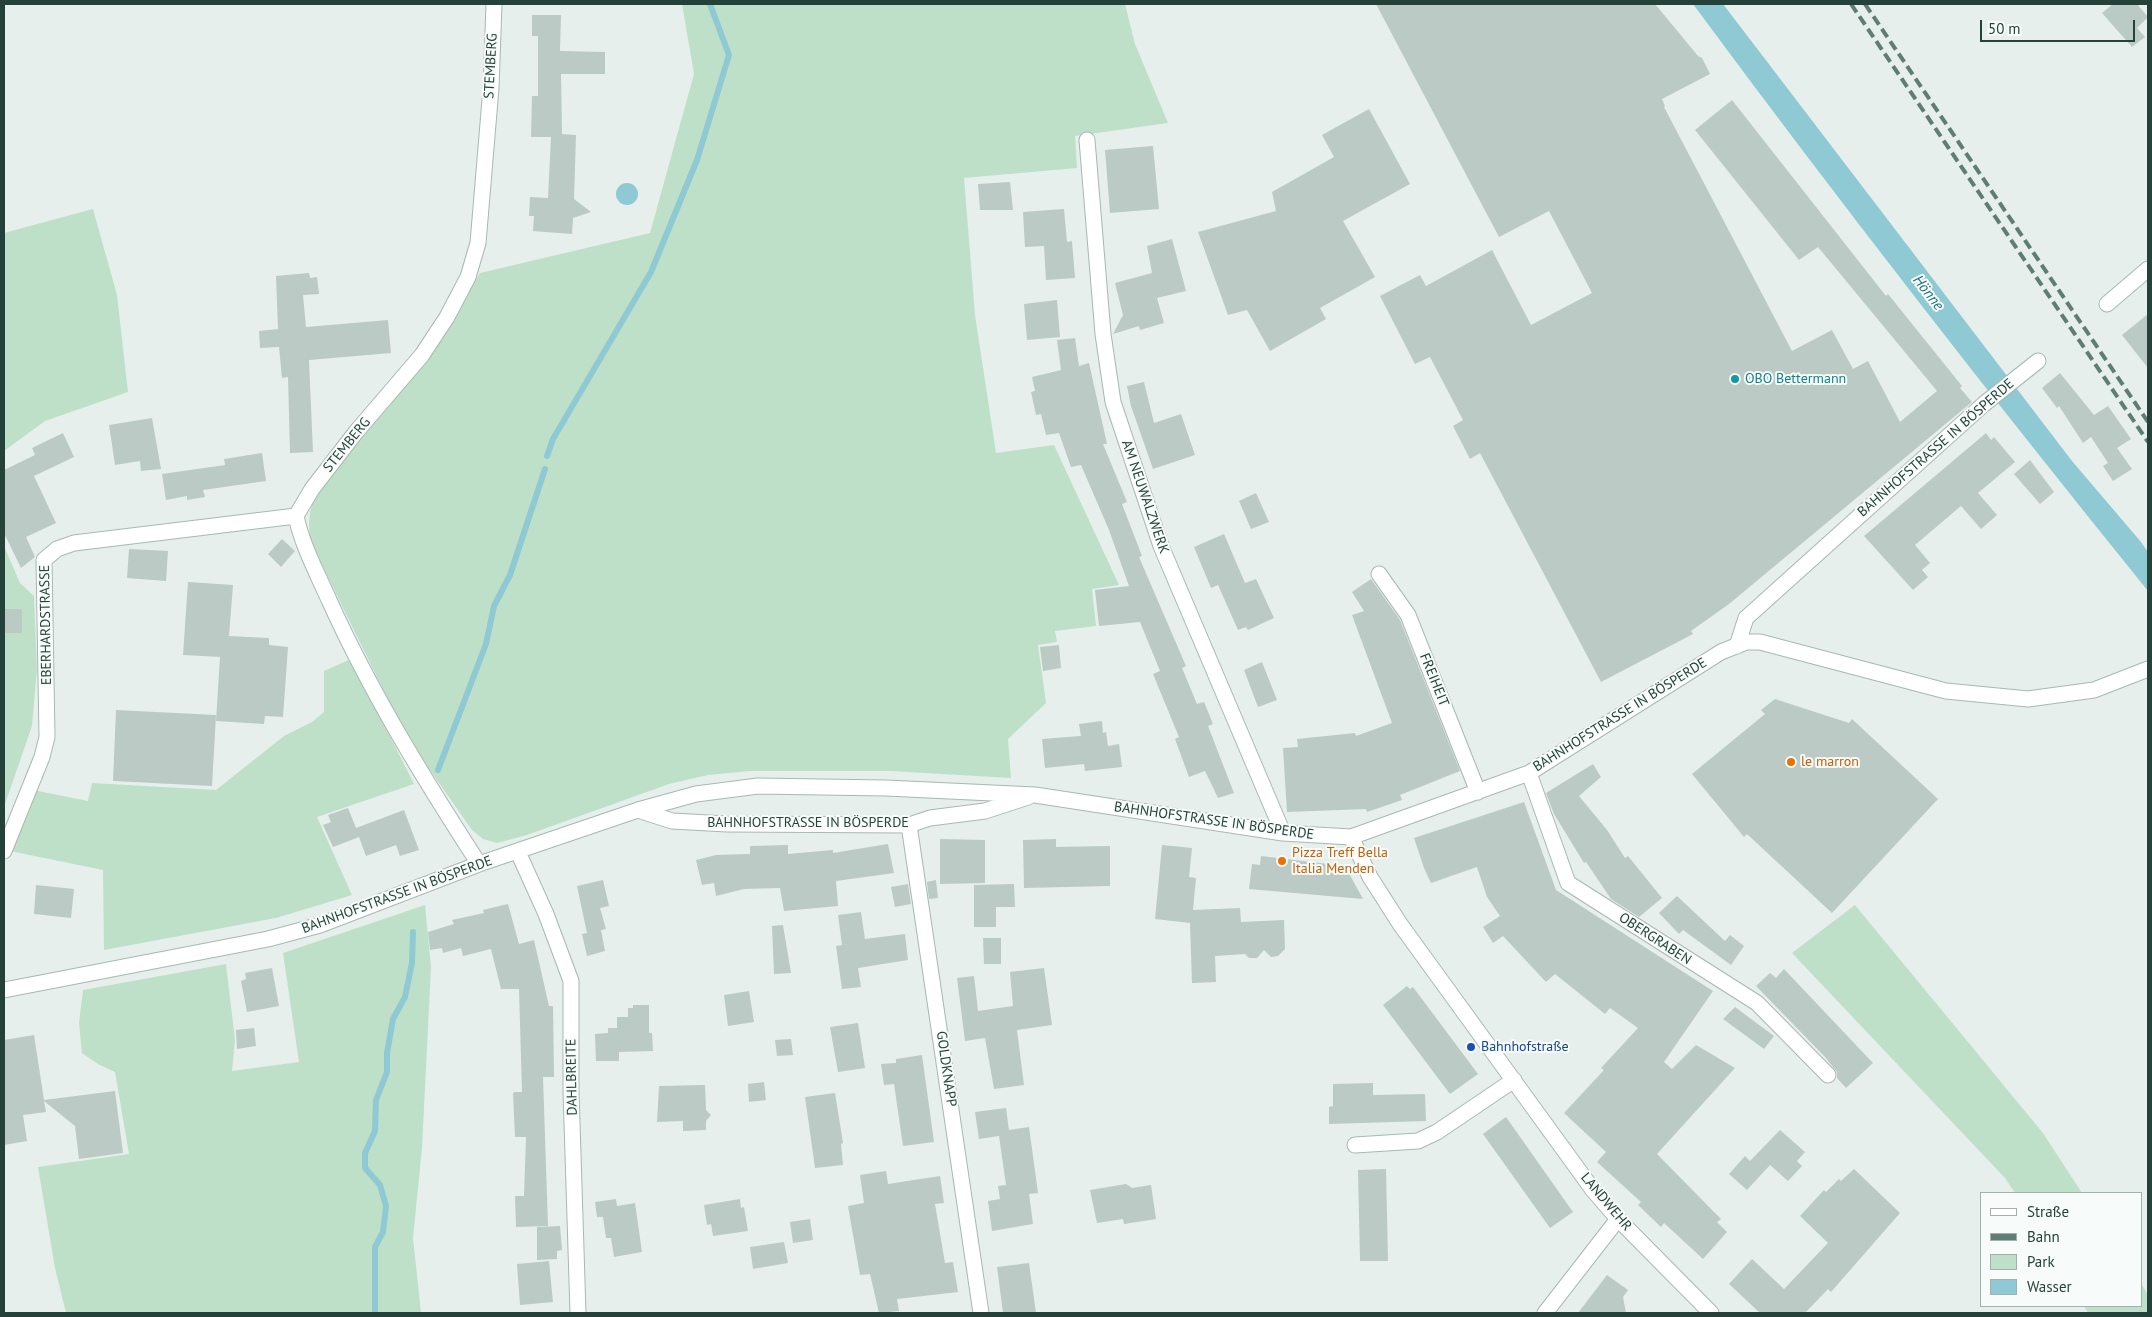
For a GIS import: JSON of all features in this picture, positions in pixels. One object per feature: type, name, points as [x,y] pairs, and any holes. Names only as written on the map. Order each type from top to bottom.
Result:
[{"type":"street","name":"STEMBERG","points":[[296,516],[312,489],[356,432],[422,355],[447,317],[468,277],[478,243],[490,88],[494,4]]},
{"type":"street","name":"AM NEUWALZWERK","points":[[1088,140],[1102,334],[1113,402],[1161,546],[1283,833]]},
{"type":"street","points":[[2107,304],[2148,269]]},
{"type":"street","name":"BAHNHOFSTRASSE IN BÖSPERDE","points":[[1737,646],[1746,618],[1984,404],[2038,361]]},
{"type":"street","name":"EBERHARDSTRASSE","points":[[4,851],[47,737],[44,560],[57,549],[74,543],[296,516]]},
{"type":"street","points":[[296,516],[306,548],[346,639],[409,755],[479,864]]},
{"type":"street","name":"FREIHEIT","points":[[1379,574],[1408,615],[1478,792]]},
{"type":"street","name":"BAHNHOFSTRASSE IN BÖSPERDE","points":[[4,990],[268,939],[320,926],[479,864],[638,810],[696,794],[758,786],[886,788],[1035,794],[1283,833],[1351,838],[1529,773],[1721,652],[1746,642],[1760,642],[1946,691],[2028,699],[2094,690],[2148,668]]},
{"type":"street","name":"OBERGRABEN","points":[[1529,773],[1568,883],[1757,1003],[1828,1075]]},
{"type":"street","name":"BAHNHOFSTRASSE IN BÖSPERDE","points":[[638,810],[672,821],[727,824],[909,825],[930,818],[985,811],[1035,794]]},
{"type":"street","name":"GOLDKNAPP","points":[[909,825],[981,1313]]},
{"type":"street","name":"LANDWEHR","points":[[1351,838],[1370,877],[1400,924],[1593,1190],[1618,1219],[1711,1313]]},
{"type":"street","name":"DAHLBREITE","points":[[518,852],[546,914],[571,981],[571,1091],[578,1313]]},
{"type":"street","points":[[1355,1145],[1418,1141],[1437,1132],[1514,1080]]},
{"type":"street","points":[[1545,1313],[1618,1219]]},
{"type":"green space","points":[[682,4],[1125,4],[1135,44],[1168,123],[1075,136],[1077,168],[964,178],[975,315],[996,453],[1054,445],[1119,585],[1092,589],[1096,626],[1055,631],[1057,642],[1038,645],[1046,703],[1008,739],[1011,778],[890,771],[750,771],[708,775],[669,784],[527,835],[497,843],[483,839],[472,830],[406,736],[311,543],[309,523],[312,505],[317,492],[428,357],[480,273],[650,233],[694,74]]},
{"type":"green space","points":[[93,209],[117,295],[128,392],[45,421],[4,451],[4,233]]},
{"type":"green space","points":[[4,546],[20,583],[34,596],[37,669],[32,726],[4,807]]},
{"type":"green space","points":[[351,659],[414,784],[317,817],[352,895],[276,918],[104,950],[103,870],[10,851],[33,790],[88,801],[92,783],[216,790],[284,736],[312,722],[324,712],[324,671]]},
{"type":"green space","points":[[425,905],[431,967],[422,1148],[413,1238],[421,1313],[66,1313],[55,1268],[38,1167],[129,1154],[115,1072],[98,1064],[82,1053],[79,1023],[83,990],[226,964],[235,1040],[232,1071],[299,1062],[283,953]]},
{"type":"green space","points":[[1855,905],[2043,1133],[2081,1192],[2014,1192],[2005,1178],[1792,953]]},
{"type":"green space","points":[[2142,1285],[2148,1295],[2148,1313],[2088,1313],[2085,1307],[2142,1307]]},
{"type":"water","name":"Hönne","points":[[1693,4],[1723,4],[2072,461],[2141,542],[2148,552],[2148,591],[1917,300]]},
{"type":"water","points":[[623,183],[631,183],[638,190],[638,198],[631,205],[623,205],[616,198],[616,190]]},
{"type":"building","points":[[1376,4],[1655,4],[1698,56],[1702,58],[1710,74],[1662,99],[1664,107],[1792,351],[1832,330],[1853,369],[1868,361],[1900,422],[1937,391],[1818,247],[1799,260],[1695,130],[1732,100],[1886,296],[1888,294],[1962,386],[1960,388],[1972,402],[1729,604],[1691,631],[1693,634],[1601,682],[1480,453],[1470,459],[1453,426],[1463,420],[1430,357],[1415,364],[1380,296],[1420,275],[1426,286],[1492,250],[1531,325],[1592,293],[1549,211],[1499,237]]},
{"type":"building","points":[[2113,4],[2137,4],[2148,17],[2137,28],[2145,37],[2132,47],[2102,13]]},
{"type":"building","points":[[532,15],[561,15],[560,51],[605,52],[605,74],[561,74],[562,134],[576,135],[574,199],[591,212],[573,218],[572,234],[533,231],[534,216],[529,216],[530,197],[548,198],[551,137],[531,137],[532,96],[538,96],[538,36],[532,36]]},
{"type":"building","points":[[1369,109],[1410,184],[1343,221],[1375,277],[1320,308],[1326,319],[1270,351],[1247,310],[1228,315],[1198,232],[1276,211],[1272,192],[1334,157],[1322,135]]},
{"type":"building","points":[[1153,146],[1159,209],[1110,213],[1105,150]]},
{"type":"building","points":[[1010,182],[1013,210],[980,210],[978,184]]},
{"type":"building","points":[[1064,209],[1067,242],[1072,241],[1075,278],[1046,280],[1044,246],[1025,247],[1023,212]]},
{"type":"building","points":[[1172,239],[1186,291],[1157,298],[1164,323],[1140,330],[1139,326],[1113,334],[1123,315],[1115,283],[1152,273],[1147,246]]},
{"type":"building","points":[[309,273],[310,278],[317,277],[319,294],[303,295],[306,327],[388,320],[391,353],[309,360],[313,452],[290,453],[288,377],[282,378],[279,347],[260,348],[259,331],[278,329],[276,276]]},
{"type":"building","points":[[1057,300],[1060,337],[1027,340],[1024,304]]},
{"type":"building","points":[[2148,314],[2148,368],[2122,335]]},
{"type":"building","points":[[1075,338],[1079,366],[1089,363],[1107,444],[1103,444],[1127,502],[1122,504],[1142,556],[1139,557],[1186,666],[1182,668],[1197,704],[1204,702],[1213,724],[1208,726],[1234,793],[1218,798],[1205,771],[1189,777],[1175,739],[1179,737],[1153,674],[1160,671],[1140,622],[1099,626],[1095,590],[1129,586],[1109,530],[1081,465],[1071,467],[1059,433],[1046,435],[1041,414],[1036,415],[1031,392],[1035,391],[1032,377],[1061,370],[1057,340]]},
{"type":"building","points":[[2060,373],[2094,415],[2108,406],[2131,439],[2117,448],[2132,469],[2113,481],[2103,466],[2108,463],[2091,437],[2083,443],[2059,406],[2057,408],[2042,388]]},
{"type":"building","points":[[1144,382],[1154,423],[1181,414],[1195,455],[1153,469],[1131,406],[1127,386]]},
{"type":"building","points":[[152,418],[161,469],[141,471],[140,461],[115,465],[109,425]]},
{"type":"building","points":[[63,433],[74,457],[34,476],[56,523],[26,537],[35,557],[21,568],[4,533],[4,470],[35,455],[32,448]]},
{"type":"building","points":[[1986,433],[1991,440],[1994,437],[2015,462],[1978,493],[1997,515],[1981,529],[1961,506],[1915,545],[1930,563],[1922,570],[1928,577],[1913,590],[1864,536]]},
{"type":"building","points":[[262,453],[266,481],[203,490],[205,497],[187,500],[187,496],[166,500],[162,474],[225,465],[224,459]]},
{"type":"building","points":[[2030,460],[2054,492],[2040,504],[2014,474]]},
{"type":"building","points":[[1256,493],[1269,522],[1251,529],[1239,501]]},
{"type":"building","points":[[1224,534],[1245,583],[1256,579],[1274,618],[1248,630],[1246,627],[1238,630],[1218,585],[1211,588],[1194,547]]},
{"type":"building","points":[[282,539],[295,551],[281,567],[268,554]]},
{"type":"building","points":[[129,549],[168,551],[166,581],[127,578]]},
{"type":"building","points":[[1371,579],[1400,620],[1460,771],[1400,795],[1402,800],[1367,812],[1366,809],[1287,812],[1283,748],[1298,747],[1297,739],[1355,733],[1356,736],[1392,723],[1352,615],[1364,611],[1352,592]]},
{"type":"building","points":[[188,582],[233,585],[229,636],[269,638],[269,645],[288,647],[283,717],[265,716],[264,724],[216,721],[220,657],[183,655]]},
{"type":"building","points":[[4,609],[22,609],[22,633],[4,633]]},
{"type":"building","points":[[1059,645],[1061,668],[1043,671],[1040,647]]},
{"type":"building","points":[[1262,662],[1277,700],[1258,707],[1244,670]]},
{"type":"building","points":[[1775,699],[1849,723],[1852,719],[1938,799],[1832,913],[1747,834],[1744,837],[1692,774],[1765,714],[1761,710]]},
{"type":"building","points":[[116,710],[216,715],[212,786],[113,781]]},
{"type":"building","points":[[1102,721],[1103,733],[1106,732],[1108,746],[1119,744],[1122,767],[1085,771],[1084,764],[1045,768],[1042,739],[1081,736],[1079,724]]},
{"type":"building","points":[[1593,764],[1601,777],[1579,796],[1607,830],[1625,858],[1628,856],[1662,898],[1639,917],[1611,899],[1586,862],[1584,863],[1554,814],[1546,793]]},
{"type":"building","points":[[1524,802],[1556,890],[1713,991],[1664,1062],[1672,1069],[1696,1045],[1735,1068],[1657,1154],[1721,1219],[1717,1222],[1727,1232],[1703,1259],[1664,1223],[1661,1227],[1638,1205],[1641,1202],[1597,1162],[1606,1152],[1564,1113],[1604,1070],[1601,1068],[1638,1028],[1610,1008],[1605,1014],[1555,974],[1546,982],[1503,936],[1493,943],[1483,927],[1500,916],[1487,897],[1477,867],[1431,883],[1424,868],[1414,838]]},
{"type":"building","points":[[348,808],[356,828],[404,810],[419,850],[400,856],[396,845],[366,856],[359,837],[333,847],[323,825],[331,822],[328,815]]},
{"type":"building","points":[[940,839],[985,840],[985,883],[940,884]]},
{"type":"building","points":[[1056,839],[1056,847],[1110,846],[1110,886],[1024,888],[1023,840]]},
{"type":"building","points":[[888,844],[894,873],[836,881],[838,906],[784,911],[780,888],[744,889],[716,896],[714,883],[702,885],[696,860],[716,855],[750,854],[750,846],[788,845],[788,854],[833,850],[833,853]]},
{"type":"building","points":[[1162,845],[1192,848],[1189,877],[1196,878],[1193,910],[1240,908],[1241,922],[1284,920],[1285,949],[1278,956],[1271,957],[1264,950],[1257,958],[1249,958],[1245,954],[1215,956],[1216,982],[1192,983],[1190,923],[1155,919]]},
{"type":"building","points":[[1261,856],[1345,866],[1363,899],[1249,889],[1252,864],[1260,865]]},
{"type":"building","points":[[603,880],[609,906],[600,908],[606,929],[587,933],[577,886]]},
{"type":"building","points":[[936,880],[938,898],[929,899],[927,882]]},
{"type":"building","points":[[908,884],[911,904],[895,907],[891,887]]},
{"type":"building","points":[[1014,884],[1015,907],[996,907],[996,927],[974,927],[974,885]]},
{"type":"building","points":[[36,885],[74,889],[71,918],[34,914]]},
{"type":"building","points":[[1677,896],[1725,941],[1730,935],[1744,946],[1731,965],[1683,930],[1679,934],[1659,913]]},
{"type":"building","points":[[508,904],[519,944],[534,940],[549,1006],[553,1006],[554,1077],[543,1077],[548,1226],[516,1227],[515,1196],[524,1196],[526,1137],[515,1137],[513,1094],[514,1092],[522,1092],[519,989],[501,989],[491,949],[463,956],[461,948],[443,953],[442,948],[430,950],[428,932],[454,924],[452,920],[484,913],[483,910]]},
{"type":"building","points":[[861,912],[865,939],[905,934],[908,960],[858,968],[861,987],[842,989],[836,946],[842,945],[838,915]]},
{"type":"building","points":[[783,925],[791,973],[774,974],[772,926]]},
{"type":"building","points":[[601,930],[605,951],[587,956],[582,934]]},
{"type":"building","points":[[983,938],[1001,938],[1001,964],[984,964]]},
{"type":"building","points":[[272,968],[279,1006],[247,1012],[241,981],[246,979],[245,973]]},
{"type":"building","points":[[1044,968],[1052,1025],[1017,1030],[1024,1085],[994,1089],[985,1038],[965,1041],[957,978],[974,976],[978,1011],[1013,1006],[1010,972]]},
{"type":"building","points":[[1784,969],[1873,1063],[1846,1088],[1837,1078],[1837,1072],[1825,1057],[1756,986],[1770,973],[1776,978]]},
{"type":"building","points":[[1407,986],[1410,989],[1413,987],[1478,1074],[1450,1094],[1383,1005]]},
{"type":"building","points":[[749,991],[754,1022],[728,1026],[724,995]]},
{"type":"building","points":[[633,1005],[649,1005],[649,1033],[652,1033],[653,1051],[619,1052],[619,1061],[596,1061],[595,1034],[608,1033],[608,1028],[617,1028],[617,1017],[628,1017],[628,1008],[633,1008]]},
{"type":"building","points":[[1735,1007],[1774,1036],[1764,1049],[1723,1019]]},
{"type":"building","points":[[858,1023],[865,1068],[838,1072],[830,1027]]},
{"type":"building","points":[[254,1028],[256,1046],[237,1049],[236,1030]]},
{"type":"building","points":[[34,1035],[44,1100],[115,1091],[123,1153],[79,1159],[75,1126],[44,1101],[46,1112],[23,1115],[27,1141],[4,1145],[4,1040]]},
{"type":"building","points":[[791,1039],[793,1055],[777,1056],[775,1040]]},
{"type":"building","points":[[922,1055],[934,1142],[903,1146],[894,1084],[884,1085],[881,1064],[896,1063],[896,1059]]},
{"type":"building","points":[[764,1082],[766,1100],[749,1102],[748,1084]]},
{"type":"building","points":[[1373,1083],[1373,1095],[1425,1094],[1426,1121],[1329,1124],[1329,1107],[1333,1106],[1333,1084]]},
{"type":"building","points":[[705,1085],[706,1110],[711,1115],[706,1121],[706,1130],[683,1131],[683,1121],[657,1122],[659,1086]]},
{"type":"building","points":[[835,1093],[843,1143],[841,1144],[843,1165],[815,1168],[805,1097]]},
{"type":"building","points":[[1006,1108],[1009,1130],[1029,1127],[1038,1193],[1029,1194],[1033,1224],[992,1231],[988,1201],[1000,1199],[998,1186],[1006,1185],[999,1136],[979,1139],[975,1112]]},
{"type":"building","points":[[1506,1117],[1573,1212],[1550,1228],[1483,1134]]},
{"type":"building","points":[[1780,1130],[1805,1152],[1797,1161],[1802,1166],[1788,1181],[1770,1165],[1747,1190],[1729,1174],[1745,1156],[1750,1161]]},
{"type":"building","points":[[1386,1169],[1388,1261],[1360,1261],[1358,1170]]},
{"type":"building","points":[[1854,1169],[1900,1213],[1831,1292],[1828,1289],[1805,1313],[1760,1313],[1729,1284],[1752,1259],[1784,1289],[1828,1243],[1800,1216],[1824,1190],[1826,1192],[1839,1179],[1841,1181]]},
{"type":"building","points":[[886,1171],[888,1184],[940,1176],[944,1203],[935,1204],[945,1263],[953,1262],[958,1292],[897,1299],[899,1311],[879,1313],[870,1274],[860,1275],[848,1206],[864,1203],[860,1175]]},
{"type":"building","points":[[1126,1184],[1132,1188],[1151,1185],[1156,1219],[1124,1224],[1123,1219],[1097,1223],[1090,1190]]},
{"type":"building","points":[[616,1199],[617,1206],[635,1203],[642,1252],[614,1257],[611,1238],[606,1238],[603,1217],[597,1217],[595,1202]]},
{"type":"building","points":[[740,1199],[741,1208],[744,1207],[748,1231],[713,1236],[711,1224],[707,1225],[704,1205]]},
{"type":"building","points":[[810,1219],[813,1240],[793,1243],[790,1222]]},
{"type":"building","points":[[560,1226],[562,1250],[557,1251],[557,1259],[537,1260],[537,1227]]},
{"type":"building","points":[[784,1242],[788,1263],[753,1269],[750,1247]]},
{"type":"building","points":[[549,1261],[553,1302],[520,1305],[517,1264]]},
{"type":"building","points":[[1029,1263],[1036,1313],[1003,1313],[997,1267]]},
{"type":"building","points":[[1607,1275],[1628,1290],[1623,1297],[1626,1313],[1578,1313]]},
{"type":"waterway","points":[[547,456],[553,439],[651,272],[697,160],[729,55],[710,4]]},
{"type":"waterway","points":[[438,770],[486,644],[494,606],[510,575],[545,469]]},
{"type":"waterway","points":[[375,1313],[375,1247],[383,1232],[386,1206],[380,1185],[365,1168],[365,1153],[375,1131],[376,1100],[387,1072],[387,1053],[393,1019],[405,997],[412,963],[413,932]]},
{"type":"railway","points":[[1851,4],[2148,442]]},
{"type":"railway","points":[[1865,4],[2148,422]]},
{"type":"place","name":"OBO Bettermann","points":[[1735,379]]},
{"type":"place","name":"le marron","points":[[1791,762]]},
{"type":"place","name":"Pizza Treff Bella Italia Menden","points":[[1282,861]]},
{"type":"place","name":"Bahnhofstraße","points":[[1471,1047]]}]
